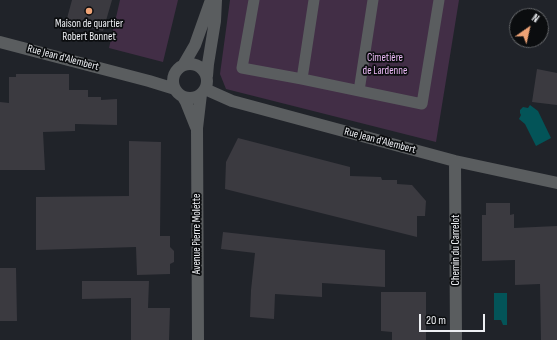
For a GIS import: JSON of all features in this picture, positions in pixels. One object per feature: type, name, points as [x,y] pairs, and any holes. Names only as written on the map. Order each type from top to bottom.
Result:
[{"type":"street","points":[[180,68],[195,45],[211,0]]},
{"type":"street","name":"Avenue Pierre Molette","points":[[198,340],[197,128],[203,92],[207,83],[208,64],[215,21],[216,0]]},
{"type":"street","name":"Rue Jean d'Alembert","points":[[0,42],[149,81],[179,93]]},
{"type":"street","points":[[149,81],[193,64],[202,68],[207,76]]},
{"type":"street","name":"Avenue Pierre Molette","points":[[180,68],[172,80],[186,102],[197,128]]},
{"type":"street","points":[[179,93],[188,98],[192,98],[197,97],[203,92]]},
{"type":"street","name":"Rue Jean d'Alembert","points":[[203,92],[455,161],[557,183]]},
{"type":"street","name":"Chemin du Carrelot","points":[[455,161],[456,340]]},
{"type":"lane","points":[[254,0],[242,68],[422,104],[439,0]]},
{"type":"lane","points":[[302,79],[314,0]]},
{"type":"lane","points":[[359,91],[373,0]]},
{"type":"green space","points":[[120,0],[178,0],[163,62],[109,48]]},
{"type":"green space","name":"Cimetière de Lardenne","points":[[230,0],[459,0],[436,142],[226,89],[220,74]]},
{"type":"water","points":[[530,105],[538,111],[551,138],[536,146],[525,124],[519,119],[521,115],[520,110],[523,107],[528,108]]},
{"type":"water","points":[[494,293],[507,293],[507,325],[503,325],[501,320],[494,320]]},
{"type":"building","name":"Maison de quartier Robert Bonnet","points":[[72,0],[112,0],[103,31],[66,22]]},
{"type":"building","points":[[537,69],[557,73],[557,105],[532,102]]},
{"type":"building","points":[[16,74],[69,74],[69,90],[88,90],[88,97],[101,97],[101,100],[117,99],[117,125],[75,124],[75,131],[43,132],[45,170],[0,170],[0,102],[9,103],[9,77],[16,77]]},
{"type":"building","points":[[238,138],[350,167],[350,176],[381,177],[382,180],[397,180],[397,184],[412,185],[426,201],[425,216],[417,216],[417,237],[225,189],[226,162]]},
{"type":"building","points":[[129,141],[161,142],[160,236],[170,236],[170,247],[174,251],[174,262],[170,264],[170,274],[137,275],[136,247],[36,250],[36,197],[129,196]]},
{"type":"building","points":[[486,203],[510,203],[510,215],[514,214],[514,228],[557,226],[557,340],[541,340],[540,284],[515,285],[515,260],[482,261],[482,215],[486,215]]},
{"type":"building","points":[[223,232],[385,250],[385,287],[322,283],[322,297],[275,294],[274,319],[250,317],[255,253],[221,249]]},
{"type":"building","points":[[0,268],[16,268],[17,321],[0,321]]},
{"type":"building","points":[[82,281],[149,281],[148,308],[170,308],[169,340],[131,340],[131,298],[82,299]]},
{"type":"building","points":[[381,292],[426,292],[426,340],[392,340],[392,332],[381,331]]},
{"type":"place","name":"Maison de quartier Robert Bonnet","points":[[89,11]]}]
